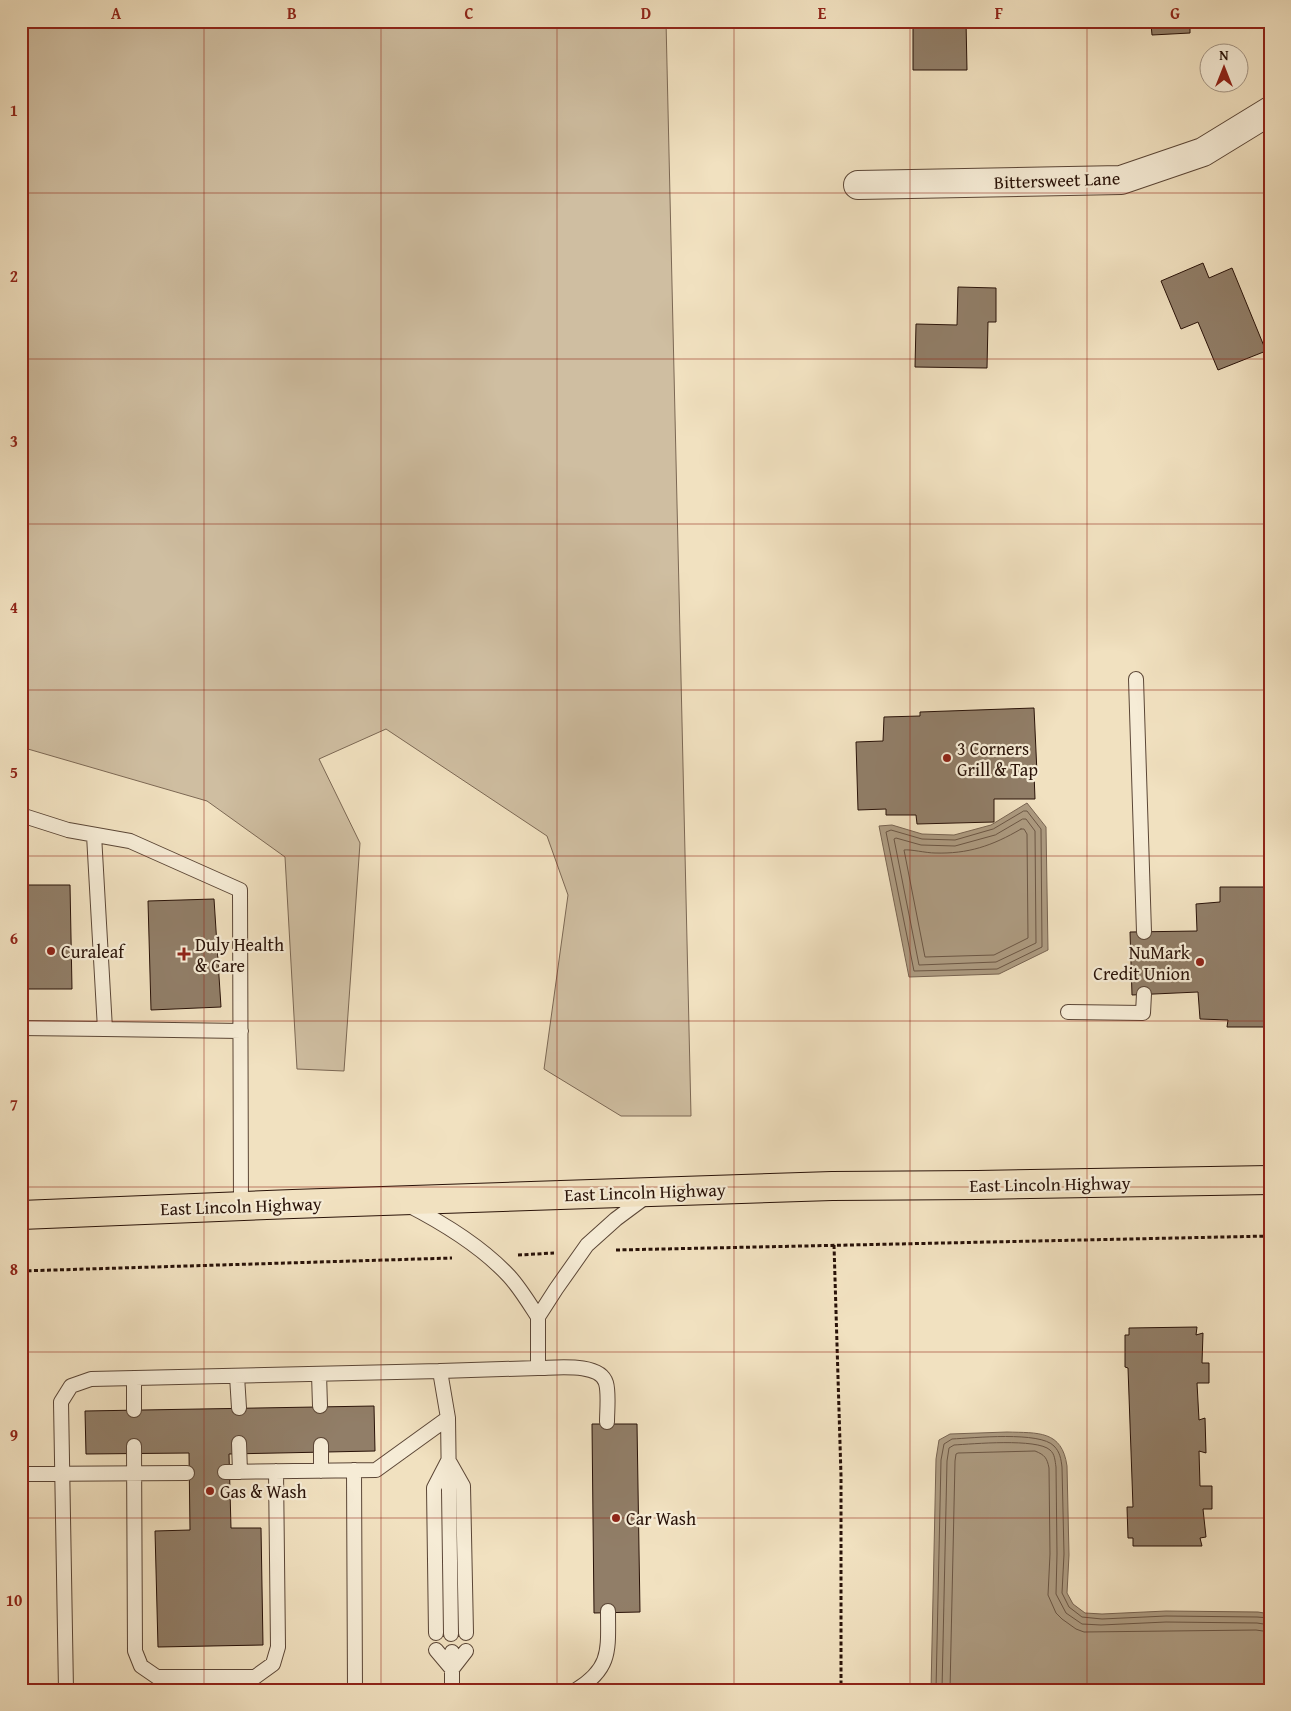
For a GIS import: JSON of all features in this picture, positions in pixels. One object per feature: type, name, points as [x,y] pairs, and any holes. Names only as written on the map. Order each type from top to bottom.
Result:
[{"type":"main road","name":"East Lincoln Highway","points":[[21,1215],[832,1186],[1270,1180]]},
{"type":"street","name":"Bittersweet Lane","points":[[858,186],[1121,180],[1203,152],[1270,111]]},
{"type":"lane","points":[[1136,679],[1144,932]]},
{"type":"lane","points":[[21,815],[68,830],[130,842],[240,890],[241,1206]]},
{"type":"lane","points":[[94,835],[106,1029]]},
{"type":"lane","points":[[1068,1012],[1143,1013],[1144,994]]},
{"type":"lane","points":[[21,1028],[241,1031]]},
{"type":"lane","points":[[538,1368],[538,1317],[582,1252],[616,1220],[654,1192]]},
{"type":"lane","points":[[399,1200],[434,1218],[486,1256],[509,1276],[538,1317]]},
{"type":"lane","points":[[66,1690],[61,1402],[71,1386],[91,1379],[588,1368],[600,1374],[606,1382],[607,1422]]},
{"type":"lane","points":[[440,1371],[448,1418],[451,1634]]},
{"type":"lane","points":[[319,1374],[320,1406]]},
{"type":"lane","points":[[238,1376],[238,1408]]},
{"type":"lane","points":[[134,1378],[134,1410]]},
{"type":"lane","points":[[225,1472],[376,1470],[448,1418]]},
{"type":"lane","points":[[239,1443],[240,1472]]},
{"type":"lane","points":[[321,1445],[321,1471]]},
{"type":"lane","points":[[134,1446],[135,1651],[141,1666],[157,1678],[255,1676],[273,1664],[278,1647],[276,1471]]},
{"type":"lane","points":[[436,1633],[434,1488],[449,1460]]},
{"type":"lane","points":[[449,1460],[463,1486],[466,1633]]},
{"type":"lane","points":[[354,1470],[355,1690]]},
{"type":"lane","points":[[21,1474],[187,1473]]},
{"type":"lane","points":[[576,1690],[601,1669],[608,1648],[608,1611]]},
{"type":"lane","points":[[436,1650],[452,1669]]},
{"type":"lane","points":[[452,1669],[466,1651]]},
{"type":"lane","points":[[452,1652],[452,1690]]},
{"type":"path","points":[[21,1271],[582,1252],[1270,1236]]},
{"type":"path","points":[[834,1245],[840,1476],[841,1690]]},
{"type":"shaded area","points":[[21,21],[666,21],[691,1116],[621,1116],[544,1069],[568,895],[547,836],[386,729],[319,759],[360,843],[344,1071],[297,1069],[285,857],[207,801],[21,747]]},
{"type":"water","points":[[1027,803],[1046,827],[1048,950],[999,974],[909,977],[879,826],[892,825],[922,834],[954,835],[991,825]]},
{"type":"water","points":[[1007,1432],[1047,1436],[1060,1446],[1064,1454],[1067,1466],[1069,1555],[1067,1593],[1073,1604],[1085,1613],[1102,1614],[1166,1611],[1258,1612],[1270,1614],[1270,1690],[931,1690],[936,1459],[939,1440],[950,1434]]},
{"type":"building","points":[[913,21],[966,21],[967,70],[913,70]]},
{"type":"building","points":[[1115,21],[1190,21],[1190,33],[1152,35],[1151,24],[1115,25]]},
{"type":"building","points":[[1203,263],[1209,278],[1232,268],[1266,351],[1218,370],[1198,322],[1181,329],[1161,281]]},
{"type":"building","points":[[958,287],[996,288],[996,322],[988,322],[987,368],[915,367],[916,324],[957,325]]},
{"type":"building","name":"3 Corners Grill & Tap","points":[[1034,708],[1037,773],[1034,773],[1035,799],[994,799],[994,822],[917,824],[916,815],[886,815],[886,809],[858,810],[856,742],[883,741],[884,717],[920,716],[920,712]]},
{"type":"building","points":[[21,885],[70,885],[72,989],[21,989]]},
{"type":"building","name":"NuMark Credit Union","points":[[1220,887],[1269,887],[1270,1018],[1266,1018],[1268,1027],[1227,1027],[1228,1020],[1200,1019],[1198,992],[1132,995],[1130,932],[1197,931],[1196,904],[1220,902]]},
{"type":"building","name":"Duly Health & Care","points":[[214,899],[221,1007],[151,1010],[148,901]]},
{"type":"building","points":[[1197,1327],[1196,1335],[1203,1333],[1202,1363],[1209,1363],[1209,1383],[1197,1383],[1199,1420],[1205,1418],[1206,1453],[1199,1451],[1200,1486],[1212,1486],[1212,1509],[1203,1509],[1206,1537],[1200,1538],[1202,1546],[1133,1546],[1133,1538],[1128,1538],[1127,1507],[1133,1507],[1125,1335],[1129,1335],[1129,1328]]},
{"type":"building","name":"Gas & Wash","points":[[374,1406],[375,1451],[229,1454],[231,1528],[261,1528],[263,1645],[158,1647],[155,1531],[190,1530],[189,1453],[86,1454],[85,1411]]},
{"type":"building","name":"Car Wash","points":[[592,1424],[637,1424],[640,1612],[594,1613]]},
{"type":"place","name":"3 Corners Grill & Tap","points":[[947,758]]},
{"type":"place","name":"Curaleaf","points":[[51,951]]},
{"type":"place","name":"Duly Health & Care","points":[[184,954]]},
{"type":"place","name":"NuMark Credit Union","points":[[1200,962]]},
{"type":"place","name":"Gas & Wash","points":[[210,1491]]},
{"type":"place","name":"Car Wash","points":[[616,1518]]}]
